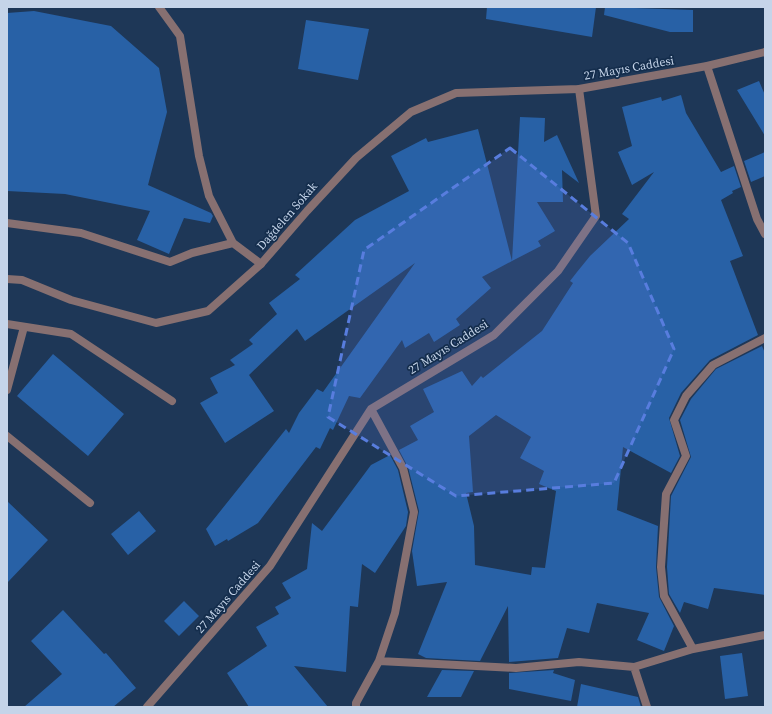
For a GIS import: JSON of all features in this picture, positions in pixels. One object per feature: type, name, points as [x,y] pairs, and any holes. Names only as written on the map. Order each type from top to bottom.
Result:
[{"type":"street","points":[[159,7],[180,36],[199,156],[209,196],[233,243],[261,264]]},
{"type":"street","name":"27 Mayıs Caddesi","points":[[147,707],[270,566],[371,409],[494,335],[558,271],[596,216],[579,89],[707,66],[765,52]]},
{"type":"street","points":[[707,66],[757,219],[765,234]]},
{"type":"street","name":"Dağdelen Sokak","points":[[7,279],[22,280],[71,300],[156,323],[208,311],[261,264],[356,158],[411,112],[456,93],[579,89]]},
{"type":"street","points":[[7,223],[81,233],[170,262],[192,253],[233,243]]},
{"type":"street","points":[[7,324],[71,334],[172,401]]},
{"type":"street","points":[[7,390],[24,327]]},
{"type":"street","points":[[693,649],[664,596],[661,568],[666,494],[686,456],[674,420],[686,396],[713,365],[765,338]]},
{"type":"street","points":[[356,707],[356,703],[380,661],[395,612],[414,512],[403,468],[371,409]]},
{"type":"street","points":[[7,436],[90,503]]},
{"type":"street","points":[[380,661],[516,668],[579,662],[634,667],[693,649],[765,635]]},
{"type":"street","points":[[634,667],[648,707]]},
{"type":"highlighted area","points":[[510,148],[628,243],[674,349],[614,483],[456,496],[328,417],[364,250]]},
{"type":"building","points":[[487,7],[596,7],[592,37],[486,19]]},
{"type":"building","points":[[605,7],[693,10],[693,32],[670,32],[604,15]]},
{"type":"building","points":[[34,11],[111,26],[159,68],[167,112],[148,185],[211,213],[213,216],[210,223],[184,218],[169,254],[137,240],[150,211],[65,194],[7,191],[7,13]]},
{"type":"building","points":[[306,20],[369,29],[358,80],[298,69]]},
{"type":"building","points":[[759,81],[765,95],[765,136],[737,90]]},
{"type":"building","points":[[681,95],[686,113],[721,172],[734,166],[741,187],[732,191],[733,193],[721,200],[743,256],[730,261],[758,335],[710,360],[681,393],[669,418],[680,456],[671,473],[623,447],[617,510],[658,526],[656,567],[659,597],[674,626],[664,651],[637,640],[649,613],[597,603],[589,633],[567,628],[558,658],[509,662],[508,606],[480,661],[426,658],[418,654],[447,582],[417,586],[412,551],[419,511],[408,467],[399,450],[418,440],[410,426],[434,412],[423,389],[462,371],[472,386],[481,376],[483,378],[542,331],[573,283],[570,281],[590,256],[629,219],[622,214],[654,172],[632,185],[618,152],[632,146],[622,107],[661,97],[662,101]],"holes":[[[496,415],[531,437],[520,458],[544,471],[539,484],[556,491],[545,568],[532,567],[531,575],[475,565],[474,526],[466,493],[473,492],[469,436]]]},
{"type":"building","points":[[520,117],[545,118],[544,142],[557,135],[579,183],[562,170],[563,202],[537,202],[555,231],[538,241],[541,246],[512,261]]},
{"type":"building","points":[[478,129],[512,261],[482,277],[491,288],[456,319],[460,325],[434,342],[429,333],[405,348],[402,340],[360,398],[349,396],[333,430],[330,428],[320,449],[316,447],[258,523],[228,541],[227,539],[215,546],[206,529],[286,429],[289,433],[299,413],[317,389],[323,392],[415,263],[305,341],[297,329],[249,375],[274,411],[225,443],[200,403],[218,393],[210,378],[235,365],[230,360],[253,344],[249,340],[277,314],[269,303],[300,279],[295,275],[355,220],[409,191],[391,156],[426,138],[428,142]]},
{"type":"building","points":[[765,152],[765,176],[751,182],[744,161]]},
{"type":"building","points":[[762,346],[765,353],[765,595],[714,588],[708,609],[684,602],[680,613],[669,594],[667,567],[671,496],[691,457],[680,420],[691,399],[716,369]]},
{"type":"building","points":[[53,354],[124,414],[88,456],[17,396]]},
{"type":"building","points":[[390,455],[398,470],[408,512],[406,526],[375,573],[362,564],[358,607],[350,606],[346,672],[294,666],[328,707],[249,707],[227,673],[267,646],[256,627],[279,614],[275,607],[291,598],[282,583],[307,569],[312,523],[322,531],[371,465]]},
{"type":"building","points":[[7,501],[48,540],[7,583]]},
{"type":"building","points":[[139,511],[156,531],[128,555],[111,534]]},
{"type":"building","points":[[184,601],[199,616],[179,636],[164,621]]},
{"type":"building","points":[[63,610],[104,654],[106,653],[136,688],[113,707],[24,707],[62,674],[31,641]]},
{"type":"building","points":[[742,653],[748,696],[725,699],[720,656]]},
{"type":"building","points":[[442,670],[474,671],[461,697],[427,697]]},
{"type":"building","points":[[554,670],[553,673],[575,680],[571,701],[509,689],[509,673]]},
{"type":"building","points":[[581,684],[638,697],[641,707],[577,707]]}]
